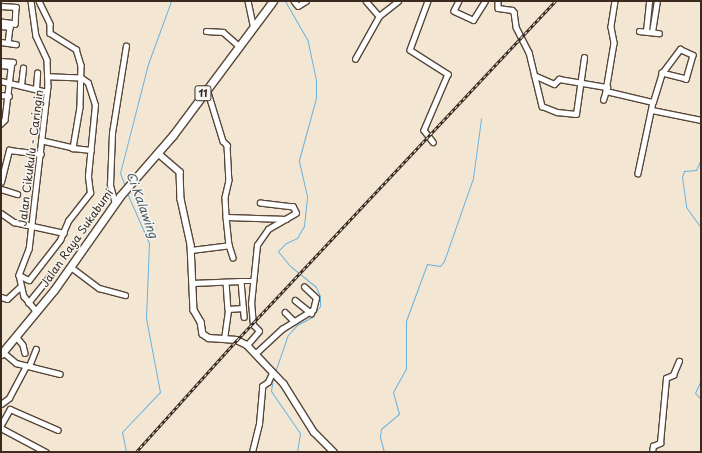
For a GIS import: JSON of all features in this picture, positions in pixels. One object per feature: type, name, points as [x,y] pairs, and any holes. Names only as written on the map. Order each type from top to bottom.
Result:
[{"type":"highway","name":"Jalan Raya Sukabumi","points":[[2,353],[71,268],[120,196],[158,153],[253,24],[272,1]]},
{"type":"street","name":"Jalan Cikukulu - Caringin","points":[[19,274],[28,252],[48,92],[46,57],[36,36],[30,1]]},
{"type":"street","points":[[39,1],[50,24],[50,33],[78,51],[81,78],[80,108],[73,148]]},
{"type":"street","points":[[248,1],[253,24]]},
{"type":"street","points":[[294,1],[298,6],[306,1]]},
{"type":"street","points":[[366,1],[379,16]]},
{"type":"street","points":[[354,59],[379,16],[398,1]]},
{"type":"street","points":[[428,1],[410,50],[448,74],[424,130],[433,142]]},
{"type":"street","points":[[459,1],[454,11],[473,20],[485,1]]},
{"type":"street","points":[[498,1],[498,8],[513,10],[516,27],[529,52],[534,75],[540,92],[541,105],[557,112],[576,114],[584,58]]},
{"type":"street","points":[[604,100],[614,43],[611,26],[615,1]]},
{"type":"street","points":[[646,32],[649,1]]},
{"type":"street","points":[[652,32],[657,1]]},
{"type":"street","points":[[1,6],[16,7],[15,24],[1,22]]},
{"type":"street","points":[[1,26],[12,27],[8,43]]},
{"type":"street","points":[[206,31],[223,32],[238,45]]},
{"type":"street","points":[[639,31],[659,33]]},
{"type":"street","points":[[1,42],[16,44]]},
{"type":"street","points":[[115,204],[110,185],[112,133],[126,46]]},
{"type":"street","points":[[638,173],[653,102],[662,73],[680,49],[694,56],[686,79],[662,73]]},
{"type":"street","points":[[1,61],[13,62],[11,66],[7,109],[4,122],[1,124]]},
{"type":"street","points":[[1,65],[11,66]]},
{"type":"street","points":[[21,85],[23,68]]},
{"type":"street","points":[[36,89],[37,73]]},
{"type":"street","points":[[534,75],[554,84],[559,78],[653,102]]},
{"type":"street","points":[[19,274],[29,280],[64,234],[68,221],[89,195],[88,176],[92,150],[94,102],[88,83],[81,78],[48,77]]},
{"type":"street","points":[[1,81],[48,92]]},
{"type":"street","points":[[207,87],[223,141],[227,145],[229,180],[226,197],[226,218],[228,245],[233,257]]},
{"type":"street","points":[[1,95],[9,96]]},
{"type":"street","points":[[1,109],[7,109]]},
{"type":"street","points":[[652,110],[701,120]]},
{"type":"street","points":[[42,141],[73,148],[92,150]]},
{"type":"street","points":[[1,182],[9,150],[41,154]]},
{"type":"street","points":[[158,153],[180,172],[181,199],[192,250],[194,312],[201,322],[203,334],[247,345],[286,387],[314,432],[334,452]]},
{"type":"street","points":[[1,189],[17,194]]},
{"type":"street","points":[[247,345],[259,331],[253,325],[252,281],[258,242],[268,229],[295,215],[295,208],[260,203]]},
{"type":"street","points":[[1,213],[14,222],[64,234]]},
{"type":"street","points":[[226,218],[286,219]]},
{"type":"street","points":[[192,250],[228,245]]},
{"type":"street","points":[[71,268],[98,288],[125,295]]},
{"type":"street","points":[[19,274],[21,286],[28,303],[36,312]]},
{"type":"street","points":[[28,303],[51,275]]},
{"type":"street","points":[[241,281],[244,317]]},
{"type":"street","points":[[192,283],[252,281]]},
{"type":"street","points":[[224,339],[228,310],[226,282]]},
{"type":"street","points":[[2,299],[7,299],[21,286]]},
{"type":"street","points":[[255,354],[278,332],[294,321],[311,313],[316,307],[316,298],[304,287]]},
{"type":"street","points":[[295,300],[311,313]]},
{"type":"street","points":[[228,310],[243,308]]},
{"type":"street","points":[[285,312],[294,321]]},
{"type":"street","points":[[16,336],[23,345],[25,353]]},
{"type":"street","points":[[1,404],[9,398],[36,349]]},
{"type":"street","points":[[2,353],[14,362],[60,374]]},
{"type":"street","points":[[652,452],[654,446],[660,443],[666,378],[673,375],[679,361]]},
{"type":"street","points":[[252,452],[259,424],[262,386],[268,382],[272,373]]},
{"type":"street","points":[[46,452],[35,450],[1,427],[10,409],[58,430]]},
{"type":"waterway","name":"Ci Kalawing","points":[[125,186],[120,173],[148,64],[171,1]]},
{"type":"waterway","points":[[275,372],[288,335],[297,325],[312,317],[320,306],[320,296],[316,287],[290,266],[278,251],[286,243],[297,238],[304,226],[307,196],[299,160],[316,98],[316,80],[308,41],[285,1]]},
{"type":"waterway","points":[[384,452],[380,437],[381,429],[399,414],[393,392],[406,369],[406,321],[427,264],[440,266],[444,261],[473,178],[481,119]]},
{"type":"waterway","points":[[701,159],[696,170],[684,171],[682,177],[686,207],[701,228]]},
{"type":"waterway","name":"Ci Kalawing","points":[[126,452],[122,432],[160,392],[146,318],[149,243],[127,193]]},
{"type":"waterway","points":[[273,377],[271,391],[300,433],[297,452]]},
{"type":"waterway","points":[[701,380],[695,393],[701,399]]},
{"type":"railway","points":[[136,452],[237,340],[555,1]]}]
